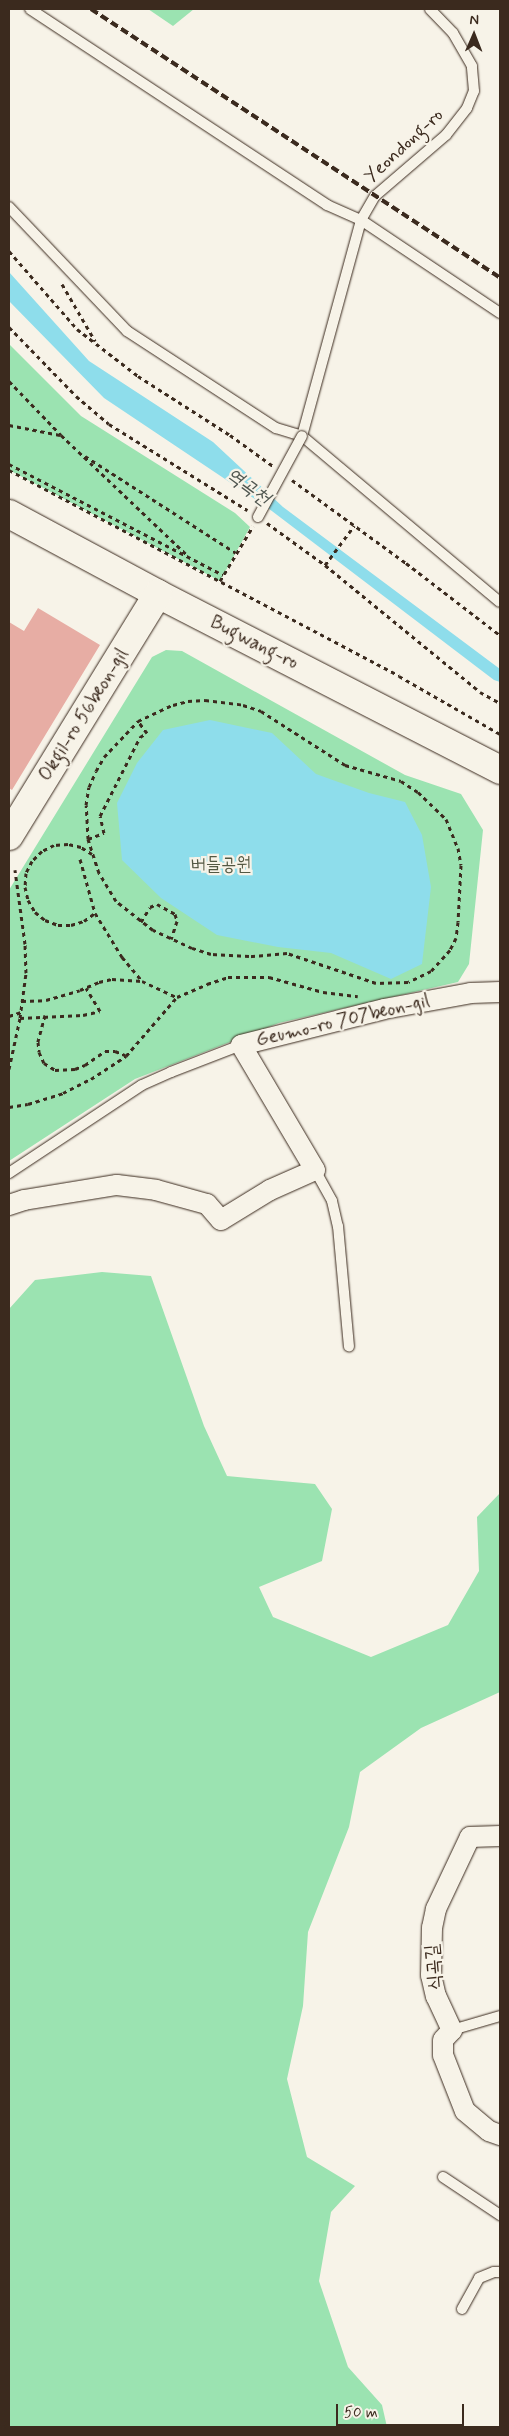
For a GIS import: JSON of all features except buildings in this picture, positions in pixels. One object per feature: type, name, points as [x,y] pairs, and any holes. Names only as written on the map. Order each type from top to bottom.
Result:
[{"type":"main road","name":"Bugwang-ro","points":[[9,514],[158,594],[500,770]]},
{"type":"main road","name":"Okgil-ro 56beon-gil","points":[[9,836],[158,594]]},
{"type":"street","name":"Geumo-ro 707beon-gil","points":[[315,1170],[241,1045],[384,1009],[471,993],[500,992]]},
{"type":"street","points":[[9,1205],[43,1196],[117,1185],[156,1190],[207,1204],[221,1220],[270,1190],[315,1170]]},
{"type":"street","name":"식곡길","points":[[452,2030],[436,1996],[431,1975],[432,1928],[436,1909],[470,1837],[500,1836]]},
{"type":"street","points":[[452,2030],[443,2040],[443,2055],[465,2111],[489,2131],[500,2134]]},
{"type":"lane","points":[[30,9],[327,205],[361,220],[500,313]]},
{"type":"lane","name":"Yeondong-ro","points":[[258,517],[302,436],[361,220],[375,196],[446,135],[468,108],[474,91],[472,66],[453,33],[430,9]]},
{"type":"lane","points":[[9,207],[127,330],[276,428],[302,436],[500,602]]},
{"type":"lane","points":[[9,1173],[142,1085],[241,1045]]},
{"type":"lane","points":[[315,1170],[332,1201],[338,1226],[349,1347]]},
{"type":"lane","points":[[452,2030],[500,2016]]},
{"type":"lane","points":[[443,2177],[500,2214]]},
{"type":"lane","points":[[462,2309],[479,2278],[494,2272],[500,2272]]},
{"type":"path","points":[[9,251],[77,329],[138,376],[223,430],[276,469]]},
{"type":"path","points":[[59,279],[96,344]]},
{"type":"path","points":[[9,381],[61,435],[188,556]]},
{"type":"path","points":[[9,425],[61,435]]},
{"type":"path","points":[[79,452],[236,554]]},
{"type":"path","points":[[9,464],[223,575]]},
{"type":"path","points":[[9,470],[399,676],[500,734]]},
{"type":"path","points":[[284,475],[500,635]]},
{"type":"path","points":[[220,581],[258,517]]},
{"type":"path","points":[[325,565],[354,526]]},
{"type":"path","points":[[188,701],[224,701],[261,711],[345,765],[401,781],[418,792],[446,819],[458,848],[461,865],[458,922],[456,938],[450,950],[431,972],[408,982],[376,983],[287,954],[249,956],[210,954],[170,939],[141,922],[116,901],[99,873],[88,839],[86,805],[89,787],[104,758],[138,721],[155,712],[188,701]]},
{"type":"path","points":[[88,839],[104,833],[100,816],[140,737],[146,733],[138,721]]},
{"type":"path","points":[[93,854],[81,847],[68,844],[54,845],[42,851],[32,861],[26,873],[24,887],[28,900],[35,912],[45,920],[58,925],[84,922],[95,914]]},
{"type":"path","points":[[80,859],[95,914],[122,957],[142,981],[176,998]]},
{"type":"path","points":[[9,1069],[20,1018],[26,973],[25,944],[15,870]]},
{"type":"path","points":[[141,922],[150,907],[158,904],[175,914],[177,921],[170,939]]},
{"type":"path","points":[[9,1106],[28,1104],[63,1093],[91,1079],[126,1056],[176,998],[228,977],[268,977],[323,992],[373,997],[384,1009]]},
{"type":"path","points":[[22,1001],[46,1000],[86,988],[99,982],[112,980],[142,981]]},
{"type":"path","points":[[20,1018],[83,1015],[100,1010],[86,988]]},
{"type":"path","points":[[9,1016],[21,1012]]},
{"type":"path","points":[[45,1016],[38,1042],[39,1052],[44,1063],[55,1070],[75,1069],[86,1065],[105,1051],[115,1051],[126,1056]]},
{"type":"green space","points":[[148,9],[194,9],[173,26]]},
{"type":"green space","points":[[9,344],[81,416],[235,513],[250,527],[220,581],[9,470]]},
{"type":"green space","name":"버들공원","points":[[166,650],[182,651],[405,775],[461,794],[483,830],[469,964],[458,982],[279,1023],[135,1079],[9,1161],[9,890],[152,657]]},
{"type":"green space","points":[[102,1272],[151,1276],[204,1426],[227,1476],[315,1484],[332,1509],[322,1561],[259,1587],[273,1617],[371,1657],[448,1625],[479,1571],[477,1517],[500,1493],[500,1692],[421,1728],[360,1772],[349,1827],[308,1932],[303,2006],[287,2079],[307,2157],[355,2186],[331,2212],[319,2281],[348,2367],[382,2405],[387,2427],[9,2427],[9,1309],[35,1280]]},
{"type":"water","name":"역곡천","points":[[9,272],[89,361],[213,442],[283,507],[500,669],[500,682],[494,680],[264,505],[104,398],[9,301]]},
{"type":"water","points":[[210,720],[272,733],[316,774],[369,793],[405,802],[422,835],[431,887],[422,964],[391,979],[331,953],[278,947],[217,935],[161,898],[122,860],[117,803],[137,763],[163,730]]},
{"type":"railway","points":[[91,9],[500,278]]}]
